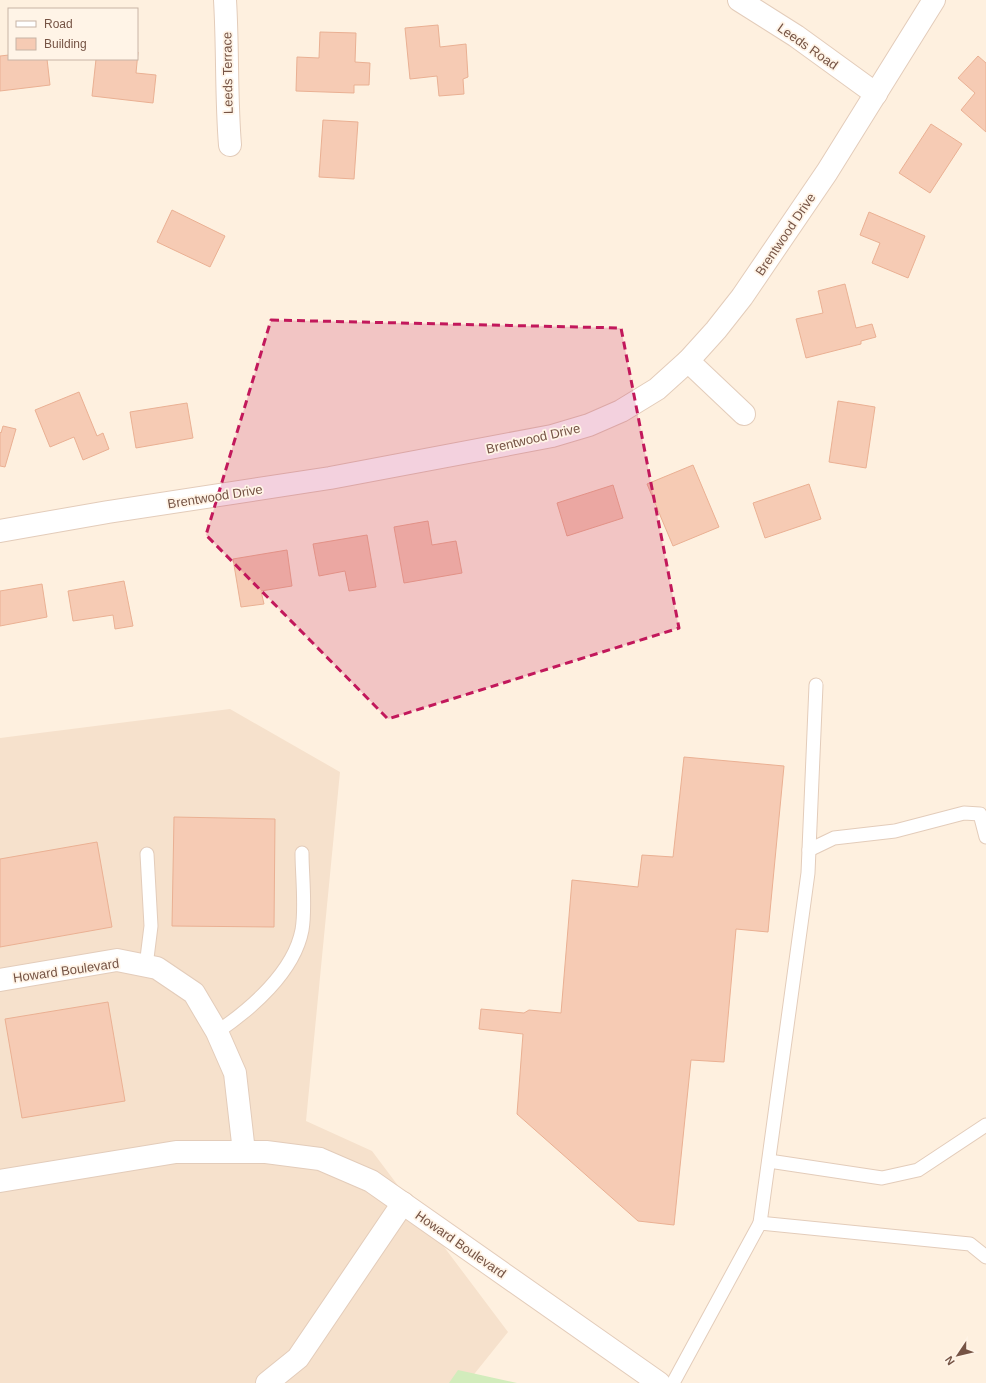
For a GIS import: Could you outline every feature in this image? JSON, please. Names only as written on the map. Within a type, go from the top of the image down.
[{"type":"street","name":"Leeds Terrace","points":[[225,0],[228,43],[227,108],[230,146]]},
{"type":"street","name":"Leeds Road","points":[[739,0],[796,36],[876,94]]},
{"type":"street","name":"Brentwood Drive","points":[[0,531],[108,512],[330,478],[552,436],[589,425],[621,411],[657,388],[688,360],[716,330],[742,297],[805,206],[934,0]]},
{"type":"street","points":[[688,360],[744,414]]},
{"type":"street","name":"Howard Boulevard","points":[[0,980],[117,960],[157,968],[194,993],[217,1032],[235,1073],[244,1152]]},
{"type":"street","name":"Howard Boulevard","points":[[0,1181],[176,1152],[266,1152],[320,1160],[371,1181],[659,1383]]},
{"type":"street","points":[[267,1383],[298,1358],[403,1203]]},
{"type":"lane","points":[[673,1383],[760,1223],[807,881],[816,685]]},
{"type":"lane","points":[[809,850],[834,838],[895,832],[964,813],[983,813],[986,837]]},
{"type":"lane","points":[[217,1032],[236,1019],[261,996],[283,970],[297,946],[302,929],[302,853]]},
{"type":"lane","points":[[146,966],[150,926],[147,854]]},
{"type":"lane","points":[[769,1161],[882,1178],[918,1170],[986,1125]]},
{"type":"lane","points":[[760,1223],[970,1244],[986,1257]]},
{"type":"highlighted area","points":[[271,320],[621,328],[679,628],[388,719],[206,535]]},
{"type":"shaded area","points":[[230,709],[340,772],[306,1121],[372,1151],[508,1332],[467,1383],[0,1383],[0,738]]},
{"type":"green space","points":[[458,1370],[517,1383],[449,1383]]},
{"type":"building","points":[[438,25],[440,47],[466,44],[468,77],[463,79],[464,94],[439,96],[437,76],[410,79],[405,28]]},
{"type":"building","points":[[320,32],[356,33],[355,62],[370,63],[369,85],[354,85],[354,93],[296,91],[297,57],[319,58]]},
{"type":"building","points":[[8,55],[8,60],[47,60],[50,85],[0,91],[0,56]]},
{"type":"building","points":[[978,56],[986,63],[986,132],[961,110],[975,93],[958,78]]},
{"type":"building","points":[[96,60],[137,60],[136,73],[156,75],[153,103],[92,96]]},
{"type":"building","points":[[323,120],[358,122],[354,179],[319,177]]},
{"type":"building","points":[[931,124],[962,144],[930,193],[899,173]]},
{"type":"building","points":[[172,210],[225,236],[210,267],[157,242]]},
{"type":"building","points":[[869,212],[925,236],[908,278],[872,263],[880,243],[860,235]]},
{"type":"building","points":[[845,284],[856,328],[872,324],[876,337],[861,341],[861,344],[806,358],[796,319],[823,313],[818,291]]},
{"type":"building","points":[[79,392],[97,436],[103,433],[109,449],[83,460],[74,437],[50,447],[35,410]]},
{"type":"building","points":[[838,401],[875,407],[866,468],[829,462]]},
{"type":"building","points":[[187,403],[193,438],[136,448],[130,412]]},
{"type":"building","points":[[3,426],[16,429],[5,467],[0,466],[0,432],[1,433]]},
{"type":"building","points":[[693,465],[719,527],[673,546],[647,484]]},
{"type":"building","points":[[809,484],[821,519],[765,538],[753,503]]},
{"type":"building","points":[[613,485],[623,518],[567,536],[557,503]]},
{"type":"building","points":[[428,521],[432,545],[456,541],[462,573],[404,583],[394,527]]},
{"type":"building","points":[[367,535],[376,587],[349,591],[345,571],[319,576],[313,544]]},
{"type":"building","points":[[287,550],[292,586],[261,591],[264,604],[241,607],[233,559]]},
{"type":"building","points":[[124,581],[133,626],[115,629],[113,615],[73,621],[68,591]]},
{"type":"building","points":[[42,584],[47,617],[0,626],[0,591]]},
{"type":"building","points":[[684,757],[784,766],[768,932],[736,929],[724,1062],[691,1060],[674,1225],[638,1221],[517,1114],[523,1034],[479,1029],[481,1009],[524,1013],[529,1010],[561,1013],[572,880],[638,887],[642,855],[673,857]]},
{"type":"building","points":[[174,817],[275,819],[274,927],[172,926]]},
{"type":"building","points":[[97,842],[112,927],[0,947],[0,859]]},
{"type":"building","points":[[108,1002],[125,1101],[22,1118],[5,1019]]}]
